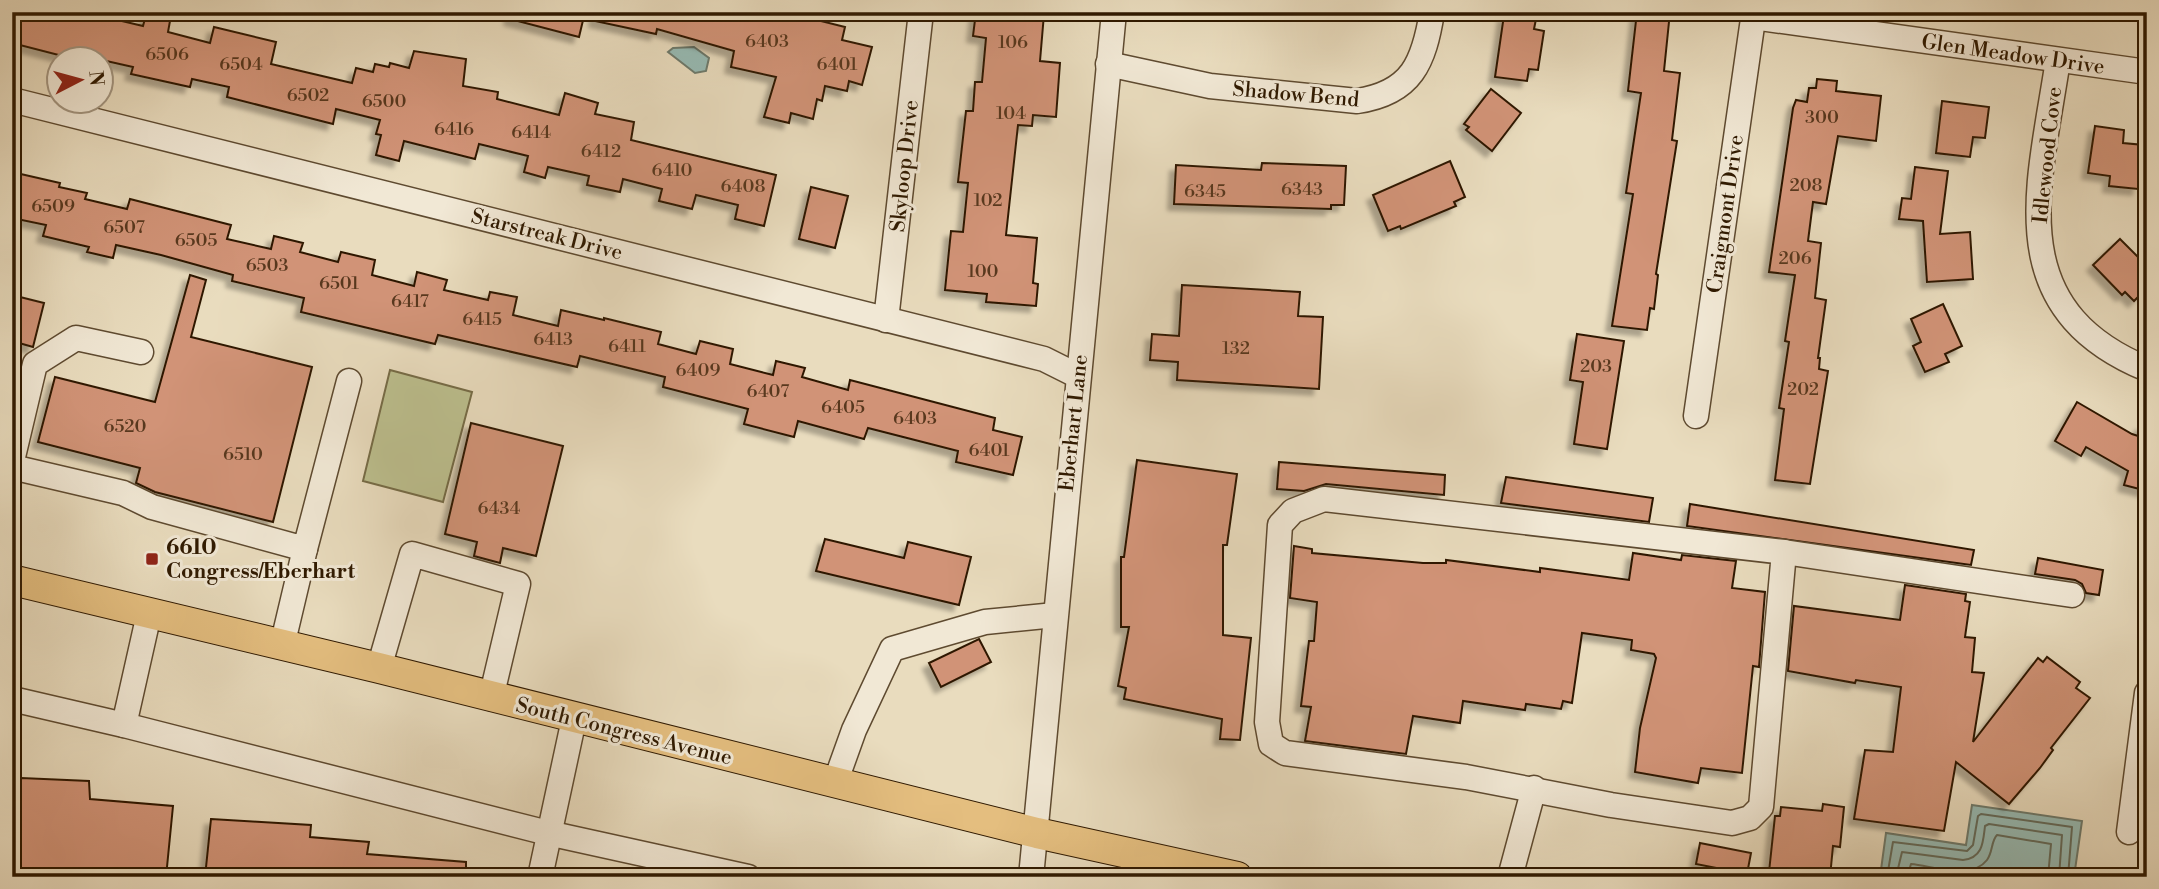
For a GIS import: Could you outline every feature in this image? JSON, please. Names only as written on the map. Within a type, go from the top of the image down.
[{"type":"main road","name":"South Congress Avenue","points":[[12,580],[379,667],[491,698],[1037,833],[1237,877]]},
{"type":"street","name":"Skyloop Drive","points":[[886,320],[921,12]]},
{"type":"street","name":"Eberhart Lane","points":[[1031,877],[1114,12]]},
{"type":"street","name":"Shadow Bend","points":[[1108,64],[1210,86],[1366,100],[1396,90],[1412,75],[1425,47],[1432,12]]},
{"type":"street","name":"Glen Meadow Drive","points":[[1754,15],[2147,72]]},
{"type":"street","name":"Craigmont Drive","points":[[1696,416],[1754,15]]},
{"type":"street","name":"Idlewood Cove","points":[[2058,60],[2037,211],[2040,253],[2054,295],[2078,325],[2114,355],[2147,369]]},
{"type":"street","name":"Starstreak Drive","points":[[12,100],[1044,359],[1078,376]]},
{"type":"street","points":[[12,461],[35,364],[76,338],[141,352]]},
{"type":"street","points":[[282,646],[349,381]]},
{"type":"street","points":[[12,467],[123,493],[152,507],[306,550]]},
{"type":"street","points":[[1784,552],[1761,807],[1750,818],[1732,823],[1611,805],[1466,777],[1285,753],[1271,744],[1266,722],[1280,525],[1293,511],[1324,499],[1784,552],[2072,595]]},
{"type":"street","points":[[379,667],[412,554],[518,584],[491,698]]},
{"type":"street","points":[[124,725],[149,614]]},
{"type":"street","points":[[835,783],[854,730],[892,649],[985,622],[1055,615]]},
{"type":"street","points":[[2129,832],[2147,693]]},
{"type":"street","points":[[12,699],[548,833],[748,877]]},
{"type":"street","points":[[540,877],[575,719]]},
{"type":"street","points":[[1510,877],[1534,788]]},
{"type":"green space","points":[[390,370],[472,392],[443,502],[363,481]]},
{"type":"water","points":[[694,47],[709,58],[706,71],[695,73],[668,52],[673,48]]},
{"type":"water","points":[[1972,805],[2082,821],[2074,877],[1880,877],[1886,833],[1966,845]]},
{"type":"building","points":[[12,12],[84,12],[143,26],[146,15],[170,21],[168,32],[210,43],[214,27],[276,42],[271,64],[352,83],[356,68],[373,72],[375,64],[389,67],[390,63],[409,68],[414,51],[466,59],[463,86],[498,92],[497,99],[559,115],[565,93],[598,103],[595,114],[634,122],[631,140],[776,175],[764,226],[735,219],[738,205],[696,195],[692,209],[659,201],[662,189],[623,179],[620,192],[587,185],[589,176],[548,167],[545,178],[524,172],[528,156],[479,144],[475,159],[404,141],[399,161],[376,155],[381,135],[376,134],[380,120],[336,109],[333,124],[227,97],[229,87],[192,79],[190,87],[131,74],[133,67],[116,63],[116,46],[46,46],[46,52],[12,43]]},
{"type":"building","points":[[511,12],[585,12],[579,37],[510,19]]},
{"type":"building","points":[[596,12],[785,12],[845,27],[842,40],[872,47],[862,85],[849,81],[847,91],[825,86],[822,101],[817,99],[813,119],[791,113],[789,123],[764,117],[776,77],[731,67],[734,51],[657,29],[656,34],[595,21]]},
{"type":"building","points":[[976,12],[1044,14],[1040,61],[1060,63],[1056,117],[1033,115],[1032,126],[1018,125],[1006,235],[1037,238],[1033,283],[1038,284],[1036,306],[986,302],[987,294],[945,290],[951,231],[963,232],[968,183],[958,182],[966,111],[973,111],[975,82],[982,82],[986,38],[973,36]]},
{"type":"building","points":[[1637,12],[1670,12],[1664,71],[1680,73],[1672,140],[1677,141],[1656,274],[1654,309],[1650,308],[1647,330],[1612,326],[1633,194],[1626,193],[1641,93],[1628,91]]},
{"type":"building","points":[[1504,15],[1536,19],[1534,29],[1544,31],[1538,70],[1529,69],[1527,81],[1495,77]]},
{"type":"building","points":[[1817,79],[1837,81],[1836,91],[1881,96],[1876,141],[1838,136],[1826,204],[1813,202],[1808,241],[1821,243],[1815,298],[1826,300],[1818,358],[1819,369],[1828,371],[1810,484],[1775,480],[1784,409],[1779,408],[1789,342],[1785,341],[1795,275],[1769,272],[1793,108],[1796,100],[1807,102],[1809,88],[1816,88]]},
{"type":"building","points":[[1491,89],[1521,113],[1492,151],[1466,130],[1469,127],[1464,124]]},
{"type":"building","points":[[1942,101],[1989,107],[1985,138],[1973,137],[1970,157],[1936,153]]},
{"type":"building","points":[[2095,126],[2124,130],[2123,143],[2144,145],[2138,189],[2109,186],[2110,176],[2088,173]]},
{"type":"building","points":[[1450,161],[1465,197],[1454,202],[1456,206],[1401,229],[1400,226],[1388,231],[1373,195]]},
{"type":"building","points":[[1262,163],[1346,166],[1344,205],[1331,205],[1331,209],[1174,204],[1176,165],[1261,170]]},
{"type":"building","points":[[1915,167],[1948,171],[1940,234],[1970,232],[1973,279],[1927,282],[1923,221],[1899,219],[1902,198],[1911,199]]},
{"type":"building","points":[[12,172],[60,183],[59,187],[87,193],[85,199],[127,209],[130,199],[231,225],[227,239],[271,249],[274,236],[303,243],[300,252],[338,262],[341,252],[375,260],[372,275],[414,286],[417,272],[447,280],[444,290],[488,300],[490,292],[517,297],[513,315],[558,326],[561,310],[604,318],[661,332],[658,344],[696,354],[700,341],[733,349],[730,364],[773,375],[776,361],[805,368],[802,377],[848,390],[850,380],[995,418],[993,430],[1022,437],[1013,475],[956,462],[958,451],[868,428],[864,439],[798,421],[794,437],[744,424],[748,409],[663,387],[665,377],[580,356],[577,367],[438,335],[435,344],[301,312],[304,298],[232,281],[233,275],[161,255],[116,245],[113,258],[87,252],[89,247],[43,236],[46,225],[12,218]]},
{"type":"building","points":[[811,187],[848,196],[835,248],[799,239]]},
{"type":"building","points":[[2120,239],[2147,266],[2147,288],[2134,301],[2125,292],[2122,295],[2093,265]]},
{"type":"building","points":[[190,275],[206,280],[191,337],[312,367],[273,522],[155,492],[136,483],[140,468],[38,442],[55,377],[155,402]]},
{"type":"building","points":[[1182,285],[1300,292],[1298,316],[1323,317],[1319,389],[1177,380],[1178,362],[1150,360],[1152,334],[1179,336]]},
{"type":"building","points":[[12,295],[44,303],[33,347],[12,341]]},
{"type":"building","points":[[1943,304],[1962,346],[1945,354],[1949,362],[1925,372],[1913,346],[1921,342],[1911,319]]},
{"type":"building","points":[[1577,334],[1624,341],[1607,449],[1574,444],[1583,382],[1570,380]]},
{"type":"building","points":[[2077,402],[2132,434],[2138,436],[2141,425],[2147,426],[2147,491],[2124,485],[2128,471],[2086,447],[2081,456],[2055,441]]},
{"type":"building","points":[[471,423],[563,446],[536,556],[503,548],[500,563],[474,556],[477,542],[445,534]]},
{"type":"building","points":[[1137,460],[1237,474],[1227,545],[1223,545],[1223,635],[1251,638],[1240,740],[1220,739],[1222,719],[1124,699],[1126,688],[1118,686],[1129,627],[1121,627],[1121,557],[1124,557]]},
{"type":"building","points":[[1279,462],[1445,475],[1444,495],[1326,484],[1304,491],[1277,489]]},
{"type":"building","points":[[1506,477],[1653,498],[1649,522],[1501,503]]},
{"type":"building","points":[[1690,504],[1974,550],[1971,565],[1687,526]]},
{"type":"building","points":[[825,539],[904,558],[908,542],[971,557],[959,605],[816,571]]},
{"type":"building","points":[[1294,546],[1312,549],[1312,553],[1423,563],[1446,563],[1446,560],[1540,572],[1540,568],[1629,580],[1633,553],[1681,560],[1682,555],[1736,561],[1732,588],[1765,592],[1759,667],[1753,666],[1742,773],[1701,768],[1698,783],[1635,772],[1640,728],[1656,658],[1654,654],[1631,650],[1632,640],[1582,633],[1572,703],[1563,701],[1561,709],[1526,704],[1525,710],[1463,701],[1460,723],[1413,716],[1406,754],[1305,741],[1311,707],[1301,706],[1309,641],[1314,641],[1317,602],[1290,598]]},
{"type":"building","points":[[2038,558],[2103,570],[2099,595],[2086,593],[2082,584],[2075,580],[2035,574]]},
{"type":"building","points":[[1905,585],[1966,594],[1965,601],[1970,602],[1965,637],[1975,638],[1972,672],[1984,673],[1973,742],[2038,658],[2043,662],[2047,657],[2080,682],[2076,688],[2090,698],[2051,748],[2053,750],[2040,768],[2009,804],[1956,762],[1944,831],[1854,819],[1865,750],[1893,752],[1901,687],[1856,680],[1855,683],[1788,671],[1794,606],[1900,620]]},
{"type":"building","points":[[979,639],[991,662],[941,687],[929,663]]},
{"type":"building","points":[[21,778],[89,781],[90,799],[173,806],[166,877],[14,877]]},
{"type":"building","points":[[1823,804],[1844,807],[1840,847],[1833,846],[1830,877],[1769,872],[1775,816],[1780,816],[1781,807],[1822,811]]},
{"type":"building","points":[[211,819],[311,825],[310,837],[369,842],[367,854],[466,862],[466,877],[205,877]]},
{"type":"building","points":[[1700,843],[1751,853],[1747,874],[1696,864]]},
{"type":"place","name":"6610 Congress/Eberhart","points":[[152,559]]}]
